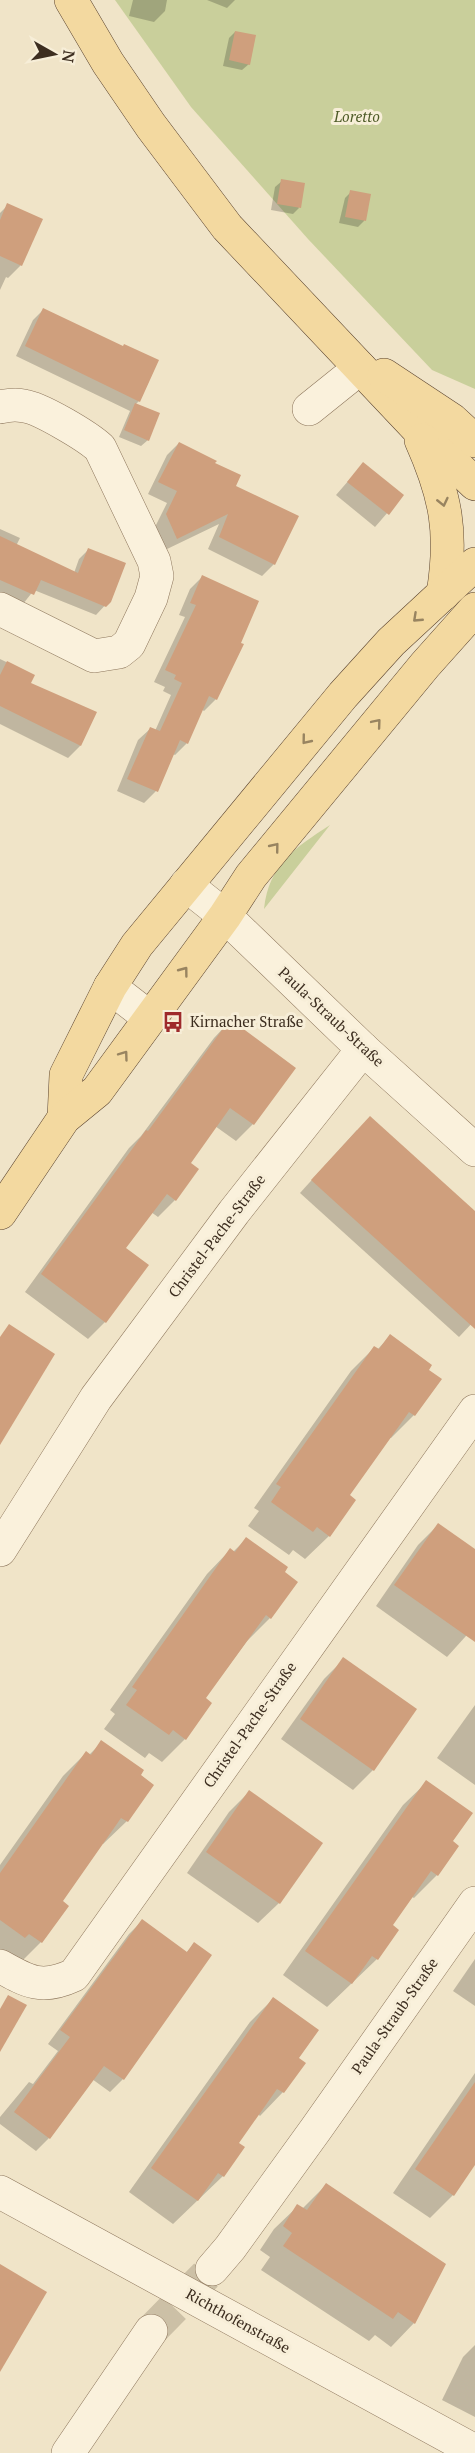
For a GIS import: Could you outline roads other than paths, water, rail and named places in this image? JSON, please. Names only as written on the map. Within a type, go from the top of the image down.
[{"type":"main road","points":[[70,0],[108,63],[151,126],[227,227],[316,324],[475,484]]},
{"type":"main road","points":[[352,359],[467,429]]},
{"type":"main road","points":[[416,427],[435,470],[448,522],[448,550],[443,594]]},
{"type":"main road","points":[[64,1118],[66,1075],[110,987],[137,945],[343,695],[391,642],[475,564]]},
{"type":"main road","points":[[0,1213],[64,1118],[97,1091],[225,916],[250,876],[425,665],[475,609]]},
{"type":"main road","points":[[425,665],[475,640]]},
{"type":"street","points":[[309,409],[352,359]]},
{"type":"street","points":[[0,407],[26,406],[87,436],[100,448],[154,561],[157,576],[151,598],[129,644],[119,652],[94,656],[0,609]]},
{"type":"street","name":"Paula-Straub-Straße","points":[[186,885],[225,916],[363,1049],[475,1150]]},
{"type":"street","points":[[110,987],[150,1018]]},
{"type":"street","name":"Christel-Pache-Straße","points":[[0,1550],[96,1398],[234,1212],[363,1049]]},
{"type":"street","name":"Christel-Pache-Straße","points":[[0,1966],[25,1980],[44,1984],[58,1983],[74,1975],[475,1411]]},
{"type":"street","name":"Paula-Straub-Straße","points":[[212,2269],[230,2248],[316,2130],[475,1903]]},
{"type":"street","name":"Richthofenstraße","points":[[0,2192],[475,2451]]},
{"type":"street","points":[[68,2453],[151,2331]]},
{"type":"tunnel","points":[[151,2331],[206,2275]]},
{"type":"place","name":"Kirnacher Straße","points":[[173,1022]]},
{"type":"park label","name":"Loretto","points":[[357,117]]}]
